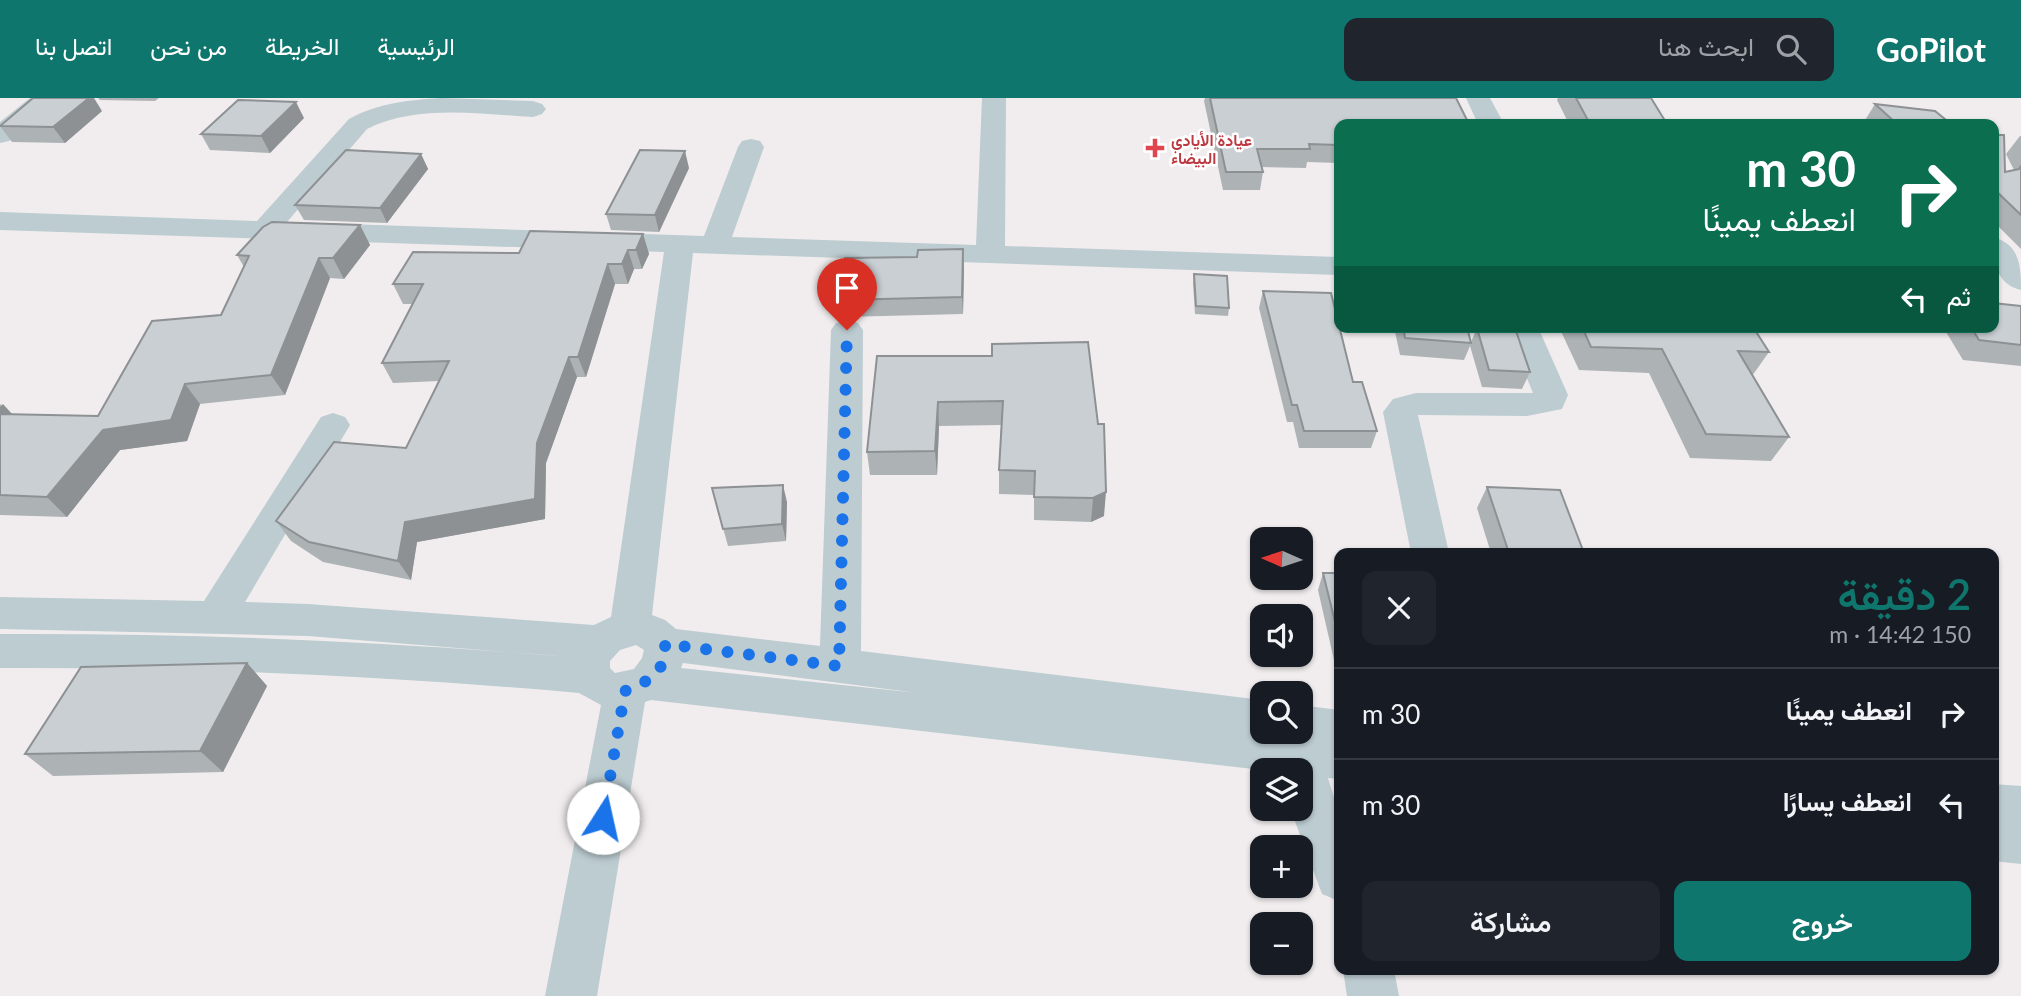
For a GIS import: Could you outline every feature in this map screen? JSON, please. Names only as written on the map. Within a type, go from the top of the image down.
[{"type":"street","points":[[0,135],[45,98]]},
{"type":"street","points":[[990,255],[994,98]]},
{"type":"street","points":[[1478,98],[1488,119]]},
{"type":"street","points":[[265,229],[358,124],[374,112],[408,105],[533,109]]},
{"type":"street","points":[[715,244],[751,147]]},
{"type":"street","points":[[0,220],[1334,267]]},
{"type":"street","points":[[571,996],[626,660],[680,243]]},
{"type":"street","points":[[1999,254],[2021,281]]},
{"type":"street","points":[[1999,293],[2021,294]]},
{"type":"street","points":[[839,666],[847,330]]},
{"type":"street","points":[[1429,548],[1400,412],[1405,407],[1416,404],[1527,405],[1550,401],[1551,395],[1525,333]]},
{"type":"street","points":[[216,616],[333,425]]},
{"type":"street","points":[[0,614],[216,616],[400,625],[626,660],[1250,736]]},
{"type":"street","points":[[94,650],[116,614]]},
{"type":"street","points":[[0,651],[94,650],[839,666],[1250,717]]},
{"type":"street","points":[[1313,742],[1334,731]]},
{"type":"street","points":[[1310,744],[1325,844],[1334,865]]},
{"type":"street","points":[[1999,805],[2021,807]]},
{"type":"street","points":[[1999,840],[2021,842]]},
{"type":"street","points":[[1370,975],[1373,996]]},
{"type":"building","points":[[33,98],[89,98],[53,127],[0,126]]},
{"type":"building","points":[[1210,98],[1456,98],[1466,119],[1334,119],[1334,145],[1309,144],[1310,149],[1257,149],[1263,172],[1226,172]]},
{"type":"building","points":[[1576,98],[1651,98],[1664,119],[1587,119]]},
{"type":"building","points":[[238,100],[296,102],[261,136],[201,134]]},
{"type":"building","points":[[1875,104],[1935,111],[1945,119],[1892,119]]},
{"type":"building","points":[[1999,135],[2004,135],[2005,172],[2019,169],[2021,166],[2021,215],[1999,194]]},
{"type":"building","points":[[346,150],[421,154],[380,208],[295,205]]},
{"type":"building","points":[[640,150],[685,151],[655,215],[606,214]]},
{"type":"building","points":[[272,222],[360,225],[333,258],[319,258],[271,375],[185,384],[171,420],[103,430],[47,497],[0,495],[0,414],[98,416],[152,321],[221,315],[249,256],[237,255],[263,227]]},
{"type":"building","points":[[530,231],[643,234],[636,250],[628,250],[622,264],[608,264],[578,357],[569,357],[537,443],[535,499],[405,522],[398,561],[309,542],[276,521],[334,442],[406,448],[449,361],[382,363],[423,284],[393,284],[413,252],[519,253]]},
{"type":"building","points":[[963,249],[962,297],[841,300],[845,258],[917,257],[918,250]]},
{"type":"building","points":[[1194,274],[1227,276],[1229,308],[1196,306]]},
{"type":"building","points":[[1263,291],[1331,293],[1334,333],[1341,333],[1353,382],[1362,382],[1377,431],[1304,431],[1297,405],[1292,405]]},
{"type":"building","points":[[1999,304],[2021,306],[2021,345],[1979,340],[1975,333],[1999,333]]},
{"type":"building","points":[[1404,333],[1468,333],[1471,343],[1405,338]]},
{"type":"building","points":[[1478,333],[1517,333],[1530,372],[1489,370]]},
{"type":"building","points":[[1585,333],[1757,333],[1769,352],[1738,351],[1789,437],[1706,434],[1662,349],[1591,347]]},
{"type":"building","points":[[1088,342],[1098,424],[1104,424],[1106,492],[1093,498],[1034,497],[1035,471],[999,470],[1003,401],[938,402],[935,451],[867,452],[877,356],[992,356],[992,344]]},
{"type":"building","points":[[783,485],[782,524],[723,529],[712,488]]},
{"type":"building","points":[[1487,487],[1560,490],[1582,548],[1507,548]]},
{"type":"building","points":[[1323,573],[1334,573],[1334,618]]},
{"type":"building","points":[[247,663],[200,751],[25,754],[81,667]]},
{"type":"place","name":"عيادة الأيادي البيضاء","points":[[1155,148]]},
{"type":"route","points":[[603,818],[625,691],[649,681],[660,670],[666,657],[665,644],[839,666],[847,330]]}]
